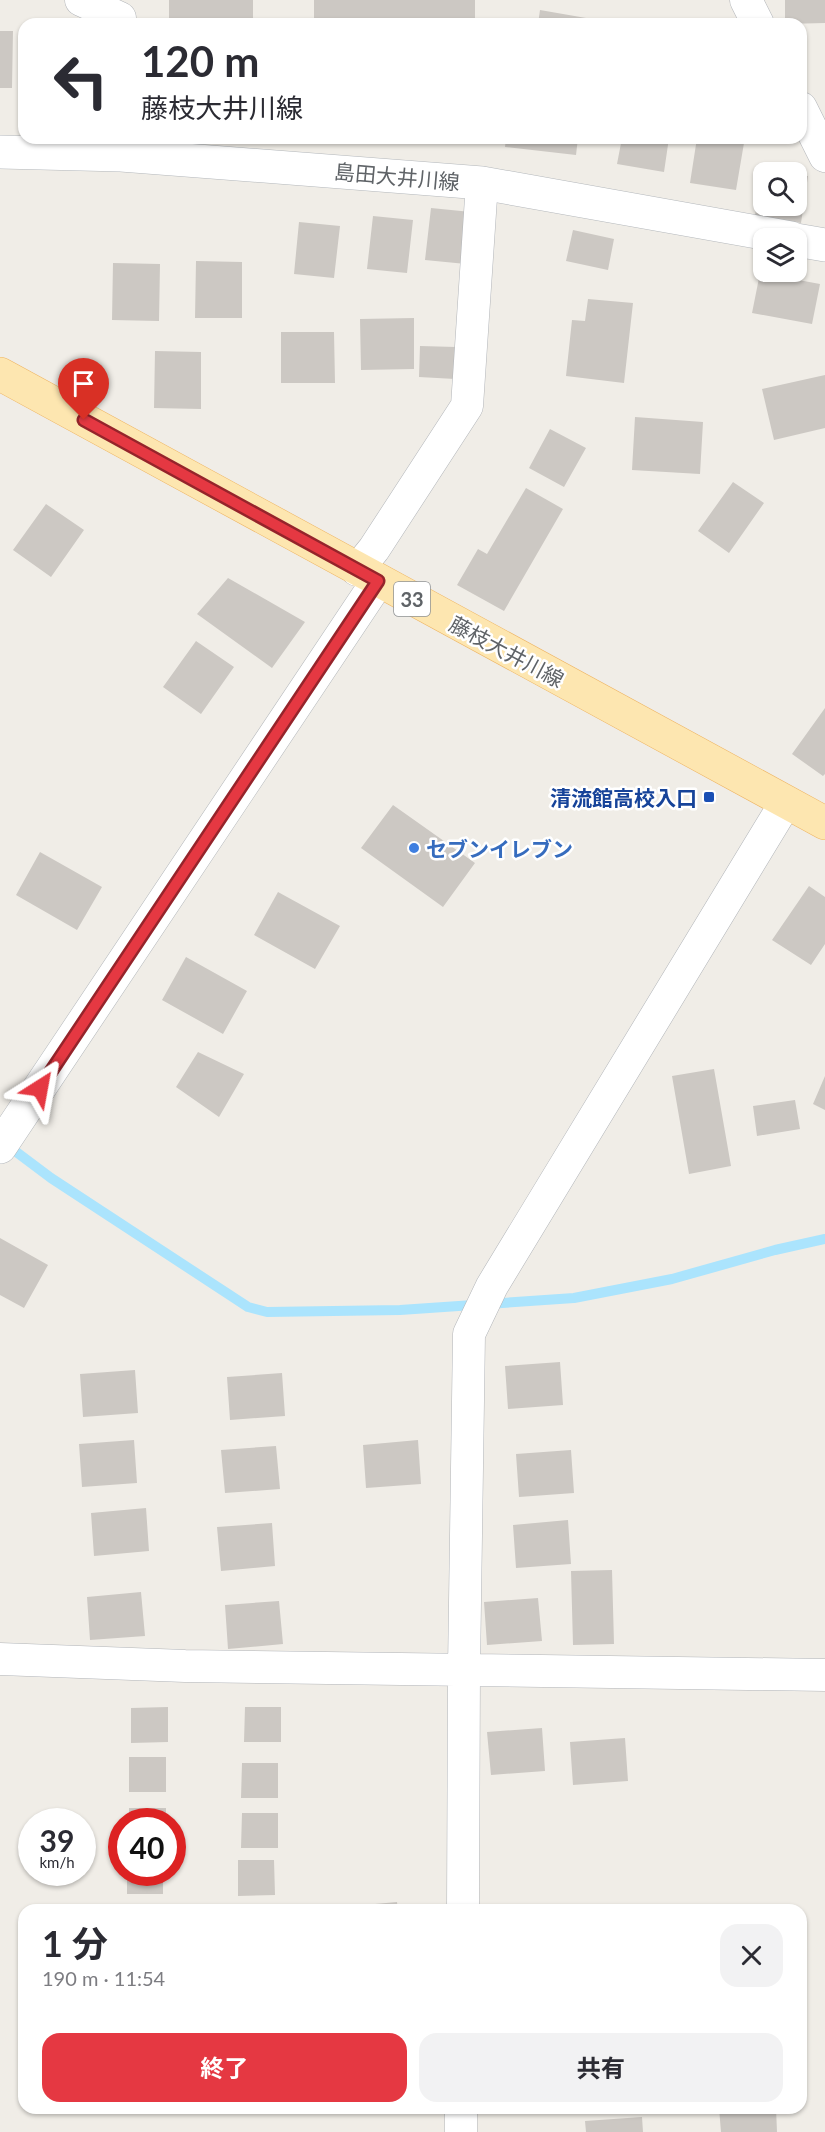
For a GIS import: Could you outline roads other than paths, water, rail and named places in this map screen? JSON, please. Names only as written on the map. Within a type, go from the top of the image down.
[{"type":"main road","name":"島田大井川線","points":[[0,152],[121,146],[482,183],[753,231]]},
{"type":"main road","points":[[807,242],[825,245]]},
{"type":"main road","name":"藤枝大井川線","points":[[0,374],[825,823]]},
{"type":"main road","points":[[8,1136],[368,575]]},
{"type":"street","points":[[81,0],[122,14]]},
{"type":"street","points":[[746,0],[755,18]]},
{"type":"street","points":[[807,118],[823,143]]},
{"type":"street","points":[[368,575],[374,549],[466,406],[482,183]]},
{"type":"street","points":[[463,1904],[469,1334],[492,1286],[786,802]]},
{"type":"street","points":[[0,1659],[185,1666],[825,1676]]},
{"type":"street","points":[[461,2114],[461,2132]]},
{"type":"waterway","points":[[7,1145],[51,1178],[248,1307],[267,1312],[400,1310],[574,1298],[672,1279],[775,1250],[825,1239]]},
{"type":"place","name":"清流館高校入口","points":[[709,797]]},
{"type":"place","name":"セブンイレブン","points":[[414,848]]}]
